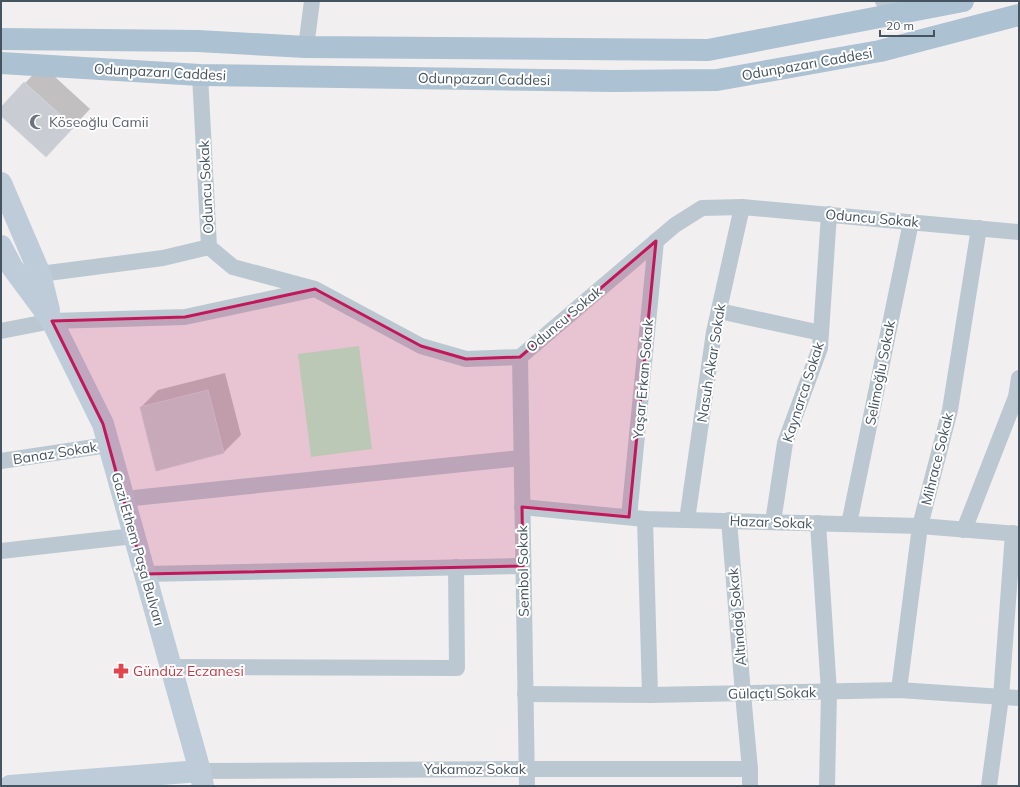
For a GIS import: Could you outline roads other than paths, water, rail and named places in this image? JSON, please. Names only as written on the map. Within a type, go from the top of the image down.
[{"type":"main road","name":"Odunpazarı Caddesi","points":[[1,39],[198,41],[306,47],[708,50],[962,1],[963,30]]},
{"type":"main road","name":"Odunpazarı Caddesi","points":[[1,63],[200,75],[614,81],[717,80],[880,51],[1019,15]]},
{"type":"main road","name":"Gazi Ethem Paşa Bulvarı","points":[[1,183],[40,274],[52,321]]},
{"type":"main road","name":"Gazi Ethem Paşa Bulvarı","points":[[1,246],[12,266],[52,321],[103,424],[201,779]]},
{"type":"main road","points":[[10,786],[201,779]]},
{"type":"street","points":[[306,47],[312,1]]},
{"type":"street","points":[[883,1],[891,1]]},
{"type":"street","name":"Oduncu Sokak","points":[[200,75],[209,247],[233,267],[315,289],[421,346],[466,359],[520,357],[675,225],[702,208],[742,206],[1019,232]]},
{"type":"street","name":"Nasuh Akar Sokak","points":[[687,520],[714,332],[742,206]]},
{"type":"street","name":"Kaynarca Sokak","points":[[773,522],[785,443],[820,348],[829,214]]},
{"type":"street","name":"Selimoğlu Sokak","points":[[849,524],[910,222]]},
{"type":"street","name":"Mihrace Sokak","points":[[899,690],[920,526],[950,410],[979,228]]},
{"type":"street","name":"Yaşar Erkan Sokak","points":[[630,517],[656,241]]},
{"type":"street","points":[[40,274],[162,258],[209,247]]},
{"type":"street","points":[[1,331],[52,321],[185,317],[315,289]]},
{"type":"street","points":[[719,311],[822,333]]},
{"type":"street","name":"Sembol Sokak","points":[[520,357],[527,786]]},
{"type":"street","points":[[964,530],[1016,397],[1019,378]]},
{"type":"street","name":"Banaz Sokak","points":[[1,461],[108,445]]},
{"type":"street","points":[[124,499],[521,458]]},
{"type":"street","name":"Hazar Sokak","points":[[522,507],[645,519],[920,526],[1016,534]]},
{"type":"street","points":[[645,519],[650,696]]},
{"type":"street","name":"Altındağ Sokak","points":[[729,520],[750,769],[750,786]]},
{"type":"street","points":[[818,523],[828,692],[827,786]]},
{"type":"street","points":[[989,786],[1001,697],[1016,534]]},
{"type":"street","points":[[1,551],[134,536]]},
{"type":"street","points":[[144,574],[523,566]]},
{"type":"street","points":[[170,667],[457,668],[456,567]]},
{"type":"street","name":"Gülaçtı Sokak","points":[[525,694],[650,696],[899,690],[1019,698]]},
{"type":"street","name":"Yakamoz Sokak","points":[[201,779],[526,769],[750,769]]},
{"type":"place","name":"Köseoğlu Camii","points":[[37,122]]},
{"type":"place","name":"Gündüz Eczanesi","points":[[121,671]]}]
